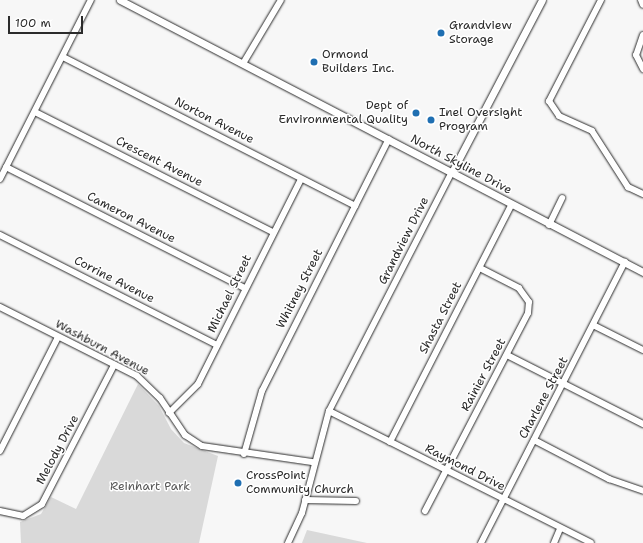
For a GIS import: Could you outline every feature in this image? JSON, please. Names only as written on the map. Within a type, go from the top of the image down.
[{"type":"main road","name":"North Skyline Drive","points":[[120,0],[244,62],[549,225],[643,272]]},
{"type":"main road","name":"Grandview Drive","points":[[452,172],[542,0]]},
{"type":"street","points":[[0,179],[91,0]]},
{"type":"street","points":[[244,62],[281,0]]},
{"type":"street","points":[[601,0],[549,101],[559,116],[592,131],[628,187],[643,194]]},
{"type":"street","points":[[641,0],[643,4]]},
{"type":"street","points":[[643,35],[636,55],[643,69]]},
{"type":"street","name":"Norton Avenue","points":[[63,57],[355,206]]},
{"type":"street","name":"Crescent Avenue","points":[[35,112],[273,232]]},
{"type":"street","name":"Whitney Street","points":[[244,454],[262,391],[389,139]]},
{"type":"street","name":"Cameron Avenue","points":[[6,167],[245,288]]},
{"type":"street","name":"Grandview Drive","points":[[288,543],[305,500],[312,462],[329,411],[452,172]]},
{"type":"street","name":"Michael Street","points":[[169,412],[194,391],[301,178]]},
{"type":"street","points":[[549,225],[562,198]]},
{"type":"street","name":"Shasta Street","points":[[390,442],[512,204]]},
{"type":"street","name":"Corrine Avenue","points":[[0,235],[217,345]]},
{"type":"street","name":"Charlene Street","points":[[481,543],[564,384],[624,262]]},
{"type":"street","name":"Rainier Street","points":[[425,511],[528,313],[529,302],[519,288],[480,268]]},
{"type":"street","points":[[0,316],[2,308]]},
{"type":"street","name":"Washburn Avenue","points":[[2,308],[146,384],[169,412],[178,428],[194,442],[210,449],[312,462]]},
{"type":"street","points":[[593,325],[643,350]]},
{"type":"street","points":[[0,451],[58,337]]},
{"type":"street","points":[[507,354],[643,424]]},
{"type":"street","name":"Melody Drive","points":[[0,511],[23,516],[42,504],[114,366]]},
{"type":"street","name":"Raymond Drive","points":[[329,411],[560,529],[591,543]]},
{"type":"street","points":[[534,440],[609,479],[643,491]]},
{"type":"street","points":[[305,500],[356,501]]},
{"type":"street","points":[[554,543],[560,529]]},
{"type":"green space","name":"Reinhart Park","points":[[138,384],[159,406],[171,429],[184,443],[218,456],[199,543],[21,543],[20,522],[41,514],[51,497],[76,509]]},
{"type":"green space","points":[[307,530],[367,543],[302,543]]},
{"type":"place","name":"Grandview Storage","points":[[441,33]]},
{"type":"place","name":"Ormond Builders Inc.","points":[[314,62]]},
{"type":"place","name":"Dept of Environmental Quality","points":[[416,113]]},
{"type":"place","name":"Inel Oversight Program","points":[[431,120]]},
{"type":"place","name":"CrossPoint Community Church","points":[[238,483]]}]
